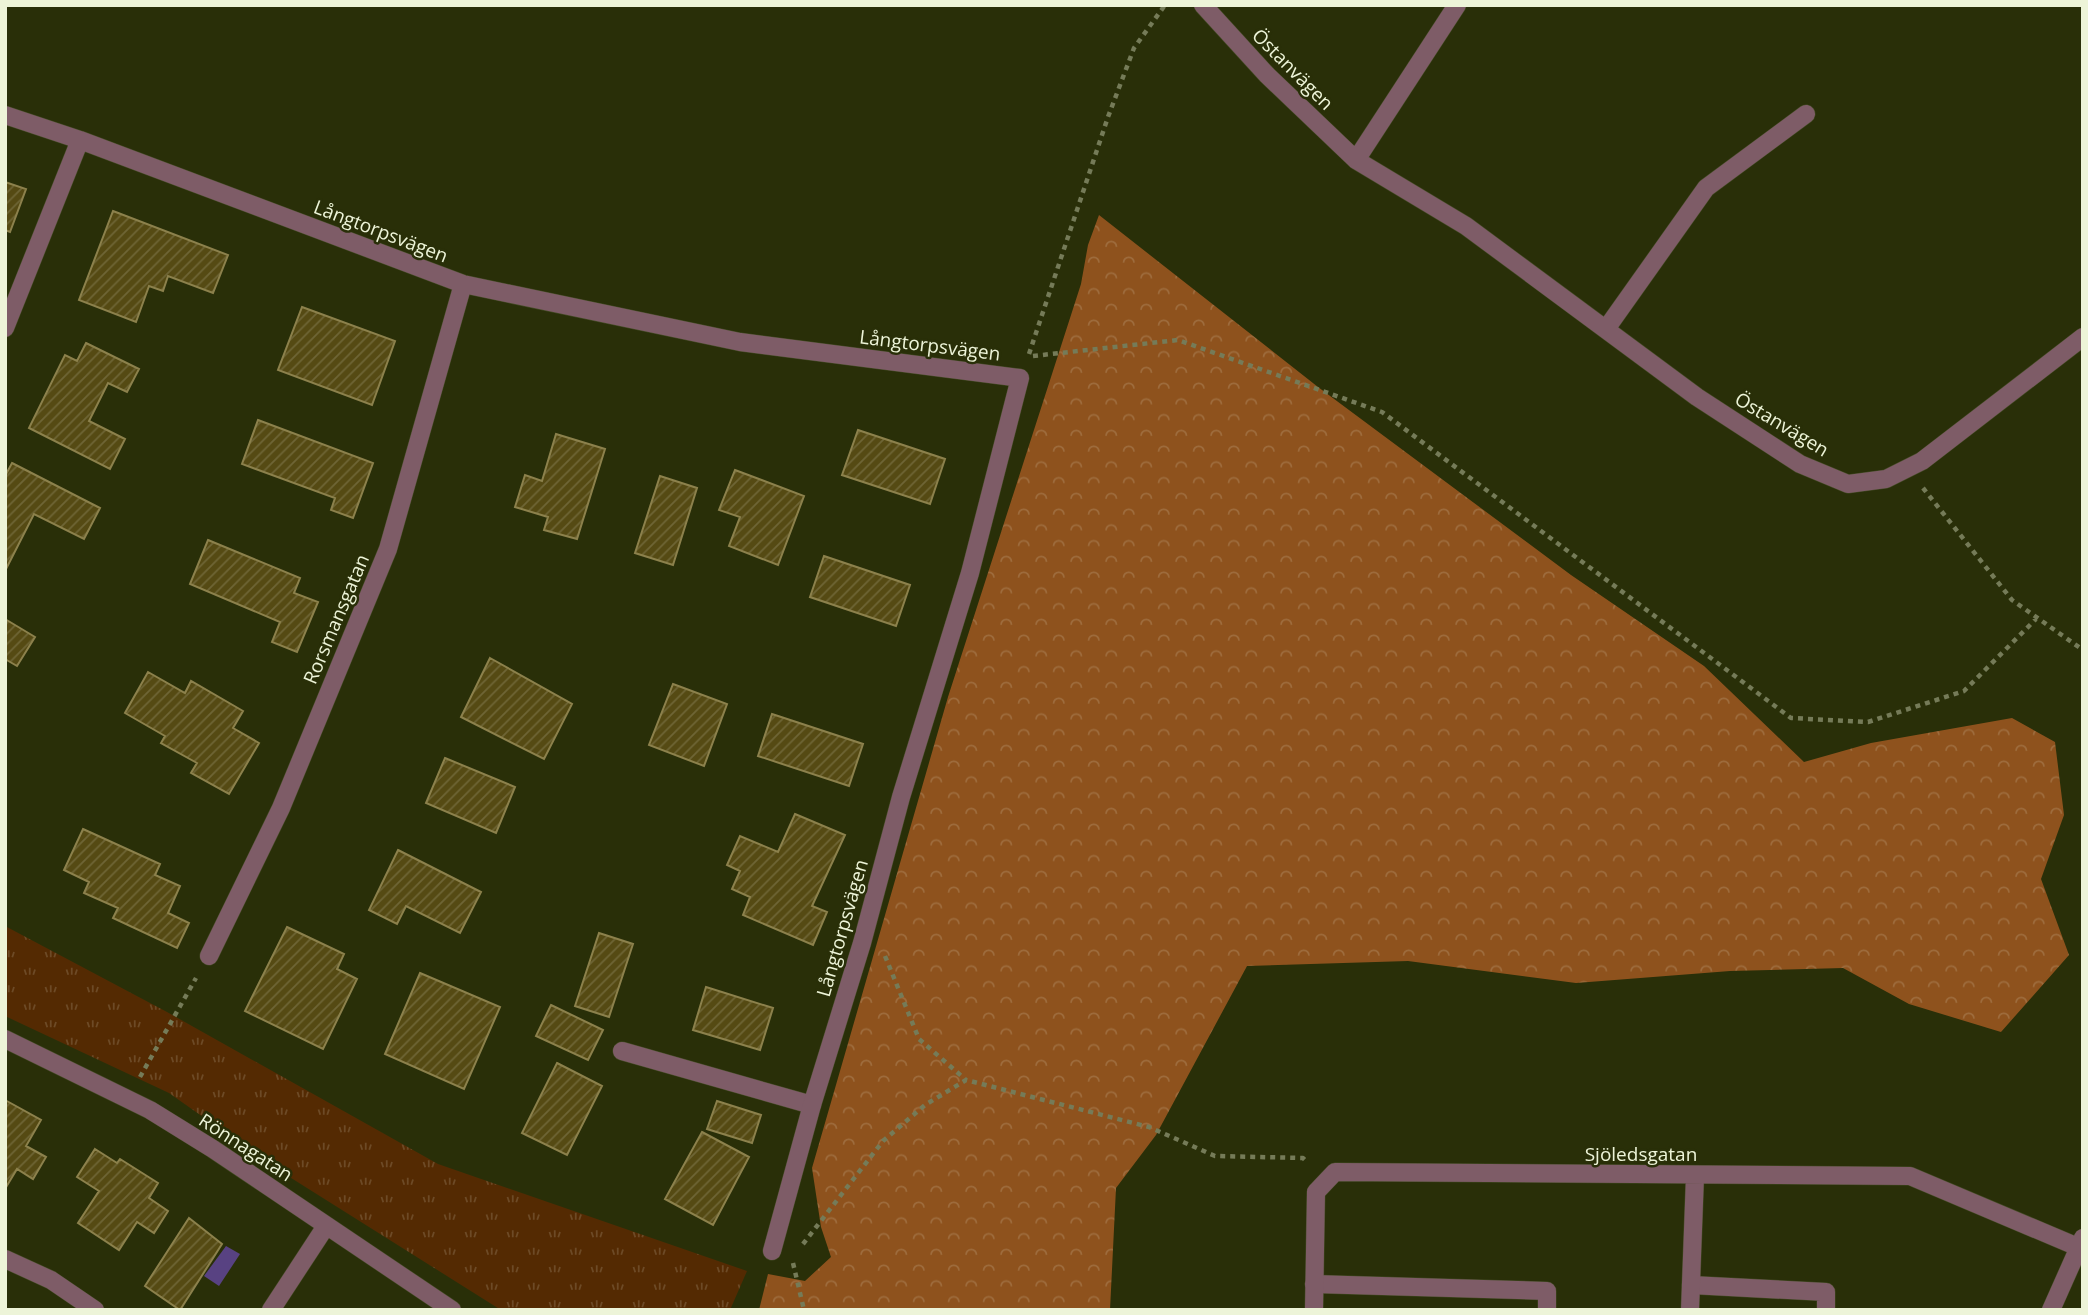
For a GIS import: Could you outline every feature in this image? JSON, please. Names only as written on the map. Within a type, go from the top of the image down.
[{"type":"street","name":"Östanvägen","points":[[1203,5],[1267,75],[1356,160],[1466,226],[1697,397],[1800,464],[1848,484],[1886,480],[1933,454],[2083,337]]},
{"type":"street","points":[[1356,160],[1457,5]]},
{"type":"street","points":[[1606,329],[1706,188],[1806,114]]},
{"type":"street","name":"Långtorpsvägen","points":[[5,116],[80,140],[463,284],[740,342],[1020,378],[970,573],[901,797],[862,943],[811,1105],[772,1251]]},
{"type":"street","points":[[5,328],[80,140]]},
{"type":"street","name":"Rorsmansgatan","points":[[209,956],[281,808],[388,549],[463,284]]},
{"type":"street","name":"Rönnagatan","points":[[5,1039],[128,1099],[213,1149],[452,1310]]},
{"type":"street","points":[[622,1051],[811,1105]]},
{"type":"street","name":"Sjöledsgatan","points":[[1325,1182],[1335,1172],[1910,1176],[2080,1242]]},
{"type":"street","points":[[1690,1310],[1695,1175]]},
{"type":"street","points":[[1314,1310],[1316,1192],[1325,1182]]},
{"type":"street","points":[[271,1310],[326,1226]]},
{"type":"street","points":[[2051,1310],[2080,1242]]},
{"type":"street","points":[[5,1259],[51,1280],[95,1310]]},
{"type":"street","points":[[1314,1284],[1547,1291],[1547,1310]]},
{"type":"street","points":[[1691,1285],[1826,1292],[1826,1310]]},
{"type":"path","points":[[1165,5],[1134,48],[1108,117],[1028,356],[1178,340],[1382,412],[1791,718],[1868,722],[1964,691],[2036,619]]},
{"type":"path","points":[[1908,469],[2012,600],[2083,650]]},
{"type":"path","points":[[862,943],[881,949],[919,1039],[966,1080],[1149,1126],[1215,1156],[1303,1158],[1325,1182]]},
{"type":"path","points":[[128,1099],[209,956]]},
{"type":"path","points":[[800,1247],[883,1140],[925,1105],[966,1080]]},
{"type":"path","points":[[792,1257],[804,1310]]},
{"type":"green space","points":[[1099,215],[1318,387],[1571,575],[1704,666],[1804,762],[1871,743],[2012,718],[2055,742],[2064,815],[2041,879],[2069,955],[2001,1032],[1909,1004],[1843,968],[1730,971],[1576,983],[1408,961],[1247,966],[1156,1135],[1116,1188],[1110,1310],[759,1310],[768,1274],[805,1281],[831,1257],[821,1227],[812,1168],[948,697],[1081,284],[1088,245]]},
{"type":"green space","points":[[5,926],[167,1012],[438,1164],[747,1271],[730,1310],[501,1310],[280,1171],[169,1093],[5,1016]]},
{"type":"shaded area","points":[[226,1246],[240,1254],[219,1286],[204,1276]]},
{"type":"building","points":[[5,182],[26,189],[10,232],[5,230]]},
{"type":"building","points":[[113,211],[228,255],[213,293],[168,276],[163,291],[149,286],[136,322],[79,300]]},
{"type":"building","points":[[302,307],[395,341],[372,405],[278,370]]},
{"type":"building","points":[[86,343],[139,369],[127,392],[108,383],[89,421],[125,439],[110,469],[29,428],[65,355],[77,361]]},
{"type":"building","points":[[258,420],[373,463],[353,518],[331,510],[335,498],[242,464]]},
{"type":"building","points":[[858,430],[945,459],[930,504],[842,475]]},
{"type":"building","points":[[556,434],[605,449],[577,539],[544,530],[548,517],[515,507],[525,475],[542,481]]},
{"type":"building","points":[[12,463],[100,508],[84,539],[34,514],[5,571],[5,476]]},
{"type":"building","points":[[735,470],[804,496],[778,565],[729,546],[740,517],[719,510]]},
{"type":"building","points":[[660,476],[697,488],[673,565],[635,553]]},
{"type":"building","points":[[208,540],[300,578],[294,593],[318,602],[297,652],[272,642],[280,622],[190,584]]},
{"type":"building","points":[[824,556],[910,585],[896,626],[810,597]]},
{"type":"building","points":[[5,619],[35,637],[17,666],[5,659]]},
{"type":"building","points":[[490,658],[572,704],[544,759],[461,717]]},
{"type":"building","points":[[148,672],[185,693],[191,681],[243,711],[233,728],[259,743],[229,794],[191,773],[197,763],[161,743],[165,736],[125,713]]},
{"type":"building","points":[[673,684],[727,704],[704,766],[649,745]]},
{"type":"building","points":[[772,714],[863,744],[849,786],[758,756]]},
{"type":"building","points":[[445,758],[515,787],[496,833],[426,803]]},
{"type":"building","points":[[795,814],[845,835],[812,906],[827,912],[813,945],[743,915],[750,897],[732,889],[740,871],[727,865],[740,836],[778,852]]},
{"type":"building","points":[[83,829],[160,864],[155,875],[180,886],[168,913],[189,923],[177,948],[113,918],[118,908],[84,893],[89,882],[64,870]]},
{"type":"building","points":[[398,850],[481,892],[460,933],[406,906],[397,924],[369,910]]},
{"type":"building","points":[[287,927],[344,954],[337,969],[357,979],[323,1049],[245,1011]]},
{"type":"building","points":[[599,933],[633,944],[609,1017],[575,1006]]},
{"type":"building","points":[[420,973],[500,1007],[464,1089],[385,1054]]},
{"type":"building","points":[[706,987],[773,1008],[760,1050],[693,1030]]},
{"type":"building","points":[[551,1005],[603,1030],[588,1060],[536,1036]]},
{"type":"building","points":[[557,1063],[602,1086],[567,1155],[522,1133]]},
{"type":"building","points":[[5,1100],[41,1120],[26,1146],[46,1157],[33,1179],[17,1169],[5,1189]]},
{"type":"building","points":[[717,1101],[761,1115],[752,1143],[707,1129]]},
{"type":"building","points":[[702,1132],[749,1157],[713,1225],[665,1199]]},
{"type":"building","points":[[95,1149],[117,1163],[120,1159],[158,1183],[149,1198],[168,1211],[154,1233],[137,1222],[119,1250],[78,1223],[99,1191],[77,1177]]},
{"type":"building","points":[[189,1218],[222,1244],[180,1310],[145,1286]]}]
